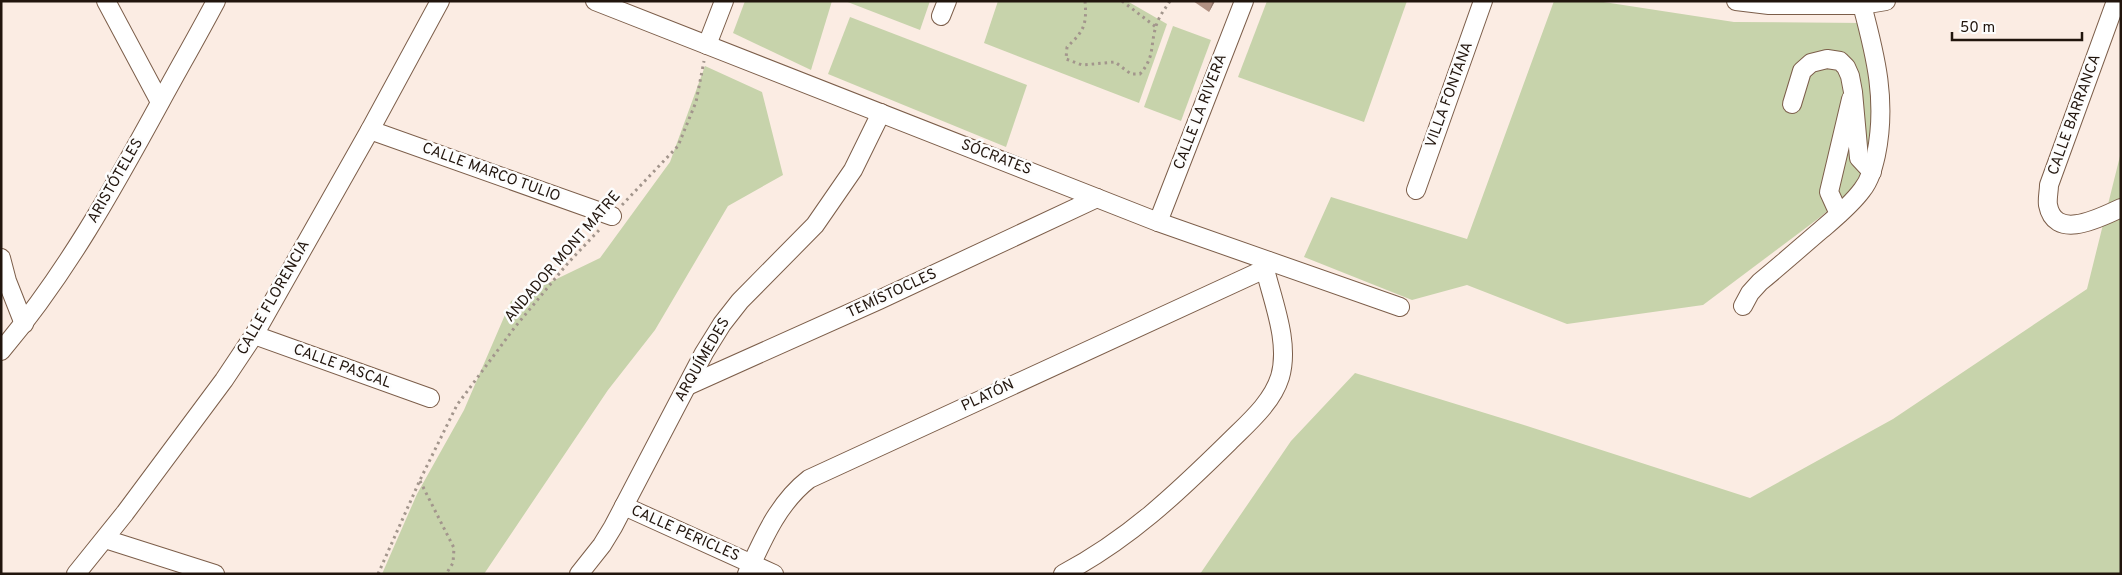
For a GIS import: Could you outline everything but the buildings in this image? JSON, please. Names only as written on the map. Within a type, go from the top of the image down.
[{"type":"street","points":[[106,1],[160,102]]},
{"type":"street","name":"ARISTÓTELES","points":[[1,351],[24,324],[66,266],[102,209],[216,1]]},
{"type":"street","name":"CALLE FLORENCIA","points":[[76,574],[105,539],[224,380],[254,335],[370,130],[440,1]]},
{"type":"street","name":"SÓCRATES","points":[[595,1],[1267,265],[1400,307]]},
{"type":"street","points":[[707,45],[724,1]]},
{"type":"street","name":"CALLE LA RIVERA","points":[[1158,222],[1244,1]]},
{"type":"street","name":"VILLA FONTANA","points":[[1416,190],[1483,1]]},
{"type":"street","points":[[1741,2],[1769,5],[1862,6],[1886,1]]},
{"type":"street","name":"CALLE BARRANCA","points":[[2116,1],[2049,185],[2048,204],[2052,216],[2064,224],[2081,225],[2121,208]]},
{"type":"street","points":[[1743,306],[1750,293],[1760,282],[1840,214],[1863,190],[1872,172],[1878,144],[1881,112],[1880,82],[1862,6]]},
{"type":"street","points":[[2104,35],[2121,30]]},
{"type":"street","points":[[1792,104],[1802,70],[1811,63],[1827,59],[1840,61],[1846,67],[1853,92],[1859,158],[1872,172]]},
{"type":"street","points":[[1840,214],[1829,192],[1853,92]]},
{"type":"street","name":"ARQUÍMEDES","points":[[579,574],[602,544],[624,506],[713,339],[740,301],[815,225],[837,196],[864,150],[881,113]]},
{"type":"street","name":"CALLE MARCO TULIO","points":[[370,130],[612,216]]},
{"type":"street","points":[[1829,192],[1859,158]]},
{"type":"street","name":"TEMÍSTOCLES","points":[[687,386],[879,300],[1097,198]]},
{"type":"street","points":[[1,258],[7,281],[24,324]]},
{"type":"street","points":[[1063,574],[1095,556],[1131,531],[1174,496],[1249,421],[1274,392],[1280,376],[1283,350],[1267,265]]},
{"type":"street","name":"PLATÓN","points":[[749,569],[783,503],[809,479],[1267,265]]},
{"type":"street","name":"CALLE PASCAL","points":[[254,335],[430,398]]},
{"type":"street","name":"CALLE PERICLES","points":[[624,506],[749,569],[774,574]]},
{"type":"street","points":[[105,539],[215,574]]},
{"type":"path","points":[[1085,1],[1085,26],[1067,47],[1066,59],[1082,65],[1115,62],[1131,74],[1140,74],[1149,64],[1156,28],[1160,17],[1170,1]]},
{"type":"path","points":[[1122,1],[1156,28]]},
{"type":"path","name":"ANDADOR MONT MATRE","points":[[378,574],[420,480],[458,405],[515,328],[568,263],[678,146],[696,102],[707,45]]},
{"type":"path","points":[[420,480],[454,548],[453,562],[446,574]]},
{"type":"green space","points":[[745,1],[832,1],[811,70],[733,33]]},
{"type":"green space","points":[[845,1],[930,1],[920,30]]},
{"type":"green space","points":[[998,1],[1127,1],[1167,24],[1139,103],[984,43]]},
{"type":"green space","points":[[1267,1],[1407,1],[1364,122],[1238,77]]},
{"type":"green space","points":[[1554,1],[1597,1],[1734,22],[1863,23],[1883,96],[1868,177],[1819,218],[1703,305],[1567,324],[1467,285],[1412,300],[1304,257],[1331,197],[1467,239]]},
{"type":"green space","points":[[850,17],[1027,85],[1006,147],[828,74]]},
{"type":"green space","points":[[1173,26],[1211,40],[1181,121],[1144,107]]},
{"type":"green space","points":[[705,66],[762,92],[783,175],[728,206],[655,330],[608,390],[484,574],[382,574],[417,494],[464,410],[511,301],[600,258],[670,162]]},
{"type":"green space","points":[[2121,152],[2121,574],[1200,574],[1291,441],[1355,373],[1750,498],[1893,419],[2087,289]]}]
